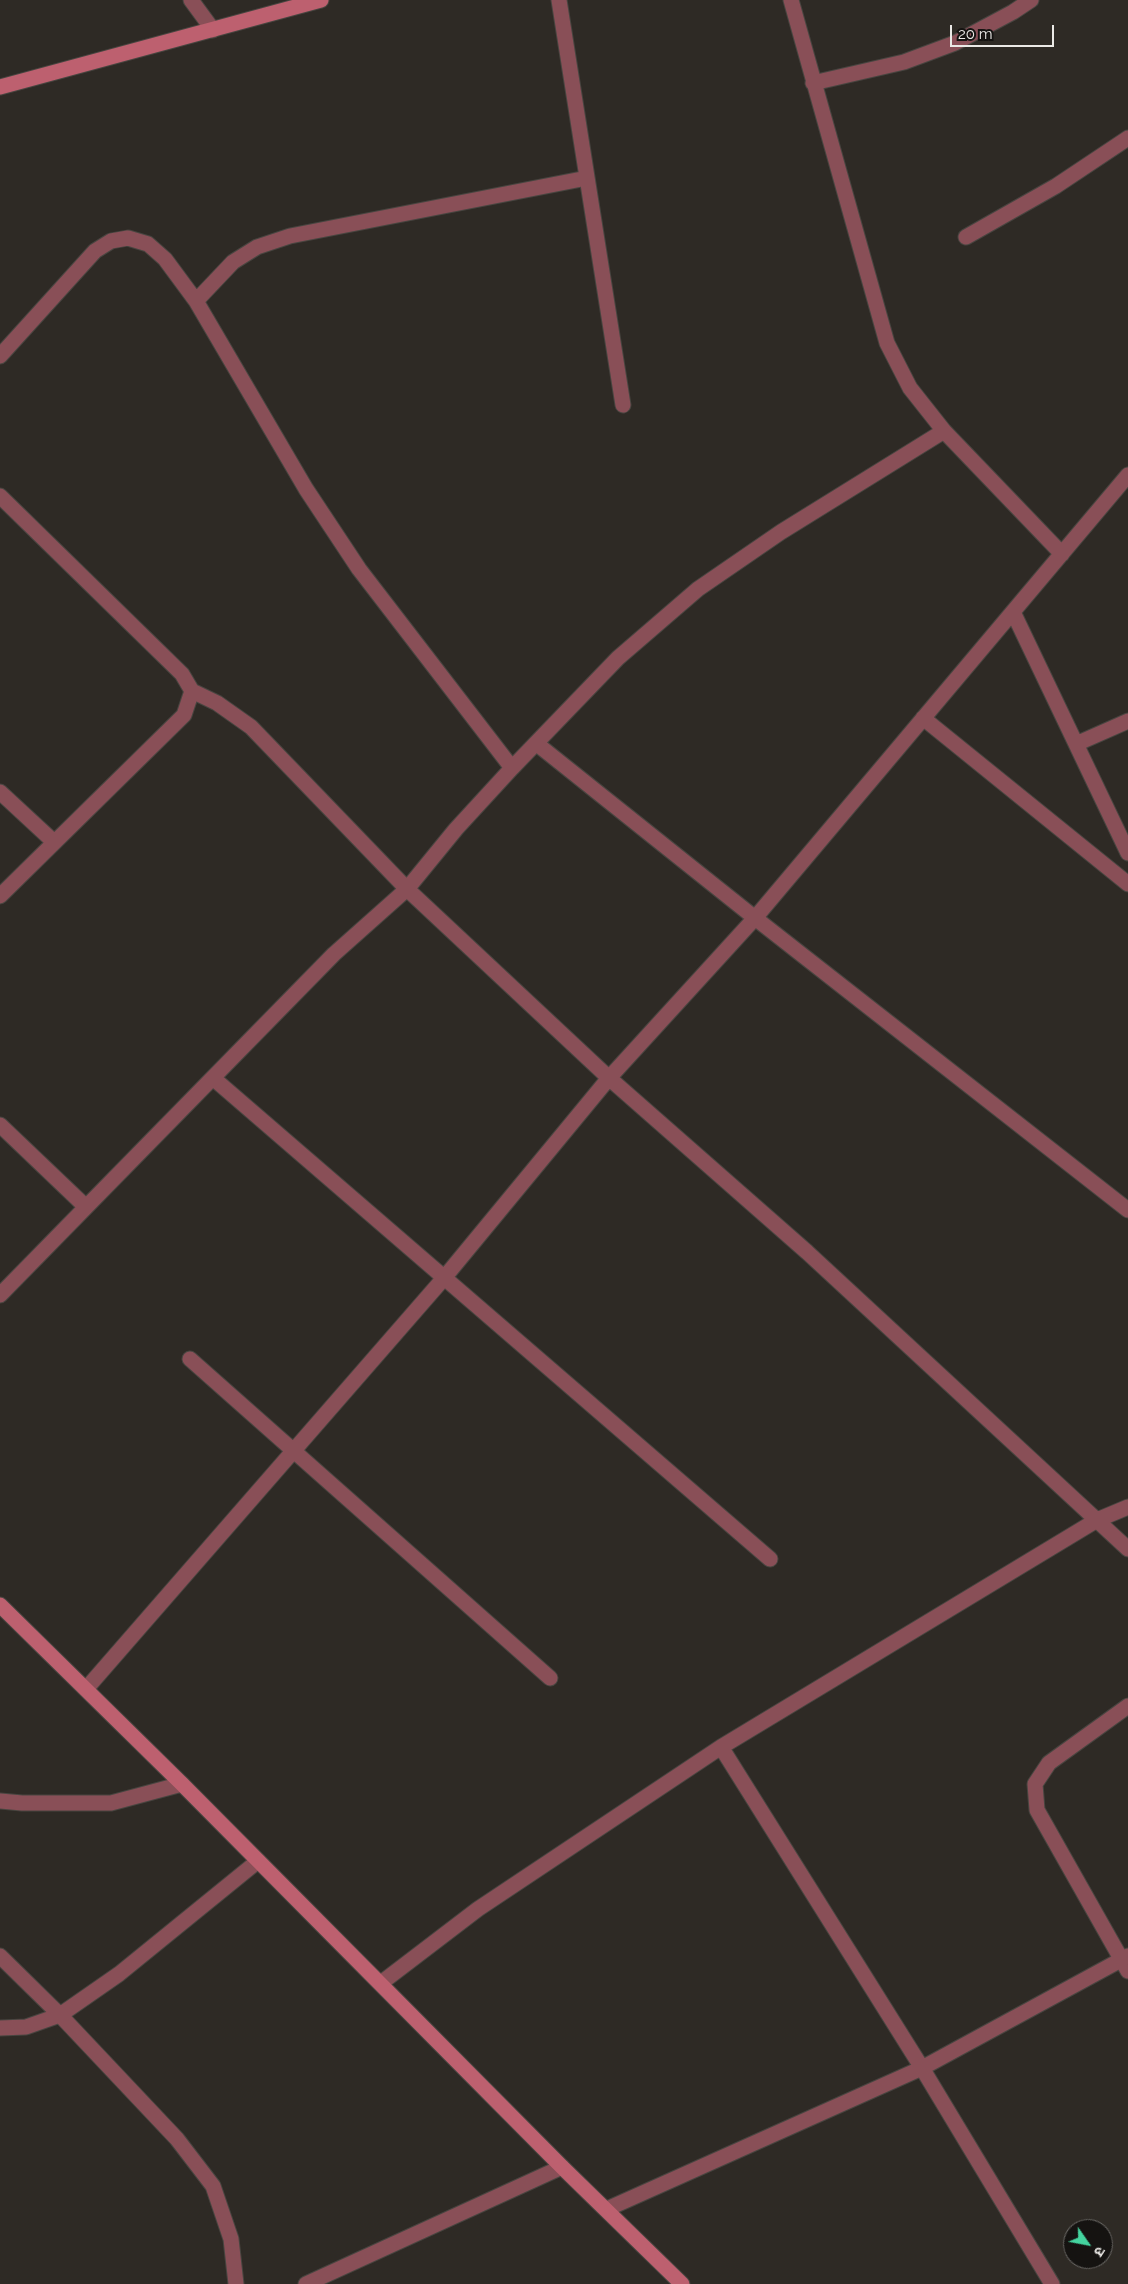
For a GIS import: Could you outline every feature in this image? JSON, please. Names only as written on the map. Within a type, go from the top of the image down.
[{"type":"street","points":[[191,0],[213,30]]},
{"type":"street","points":[[1,86],[321,0]]},
{"type":"street","points":[[559,0],[623,404]]},
{"type":"street","points":[[791,0],[886,343],[910,388],[944,431],[1062,554]]},
{"type":"street","points":[[813,83],[904,62],[955,43],[1013,12],[1031,0]]},
{"type":"street","points":[[966,237],[1125,145]]},
{"type":"street","points":[[196,301],[233,262],[257,248],[290,236],[587,178]]},
{"type":"street","points":[[0,356],[95,251],[111,241],[128,238],[148,244],[165,259],[196,301],[306,489],[359,569],[512,768]]},
{"type":"street","points":[[0,1295],[334,954],[407,889],[456,829],[618,658],[698,589],[781,532],[944,431]]},
{"type":"street","points":[[86,1688],[444,1278],[609,1078],[755,918],[1128,474]]},
{"type":"street","points":[[0,496],[182,674],[192,691],[217,703],[251,726],[407,889],[609,1078],[807,1252],[1128,1549]]},
{"type":"street","points":[[1013,612],[1128,853]]},
{"type":"street","points":[[0,896],[184,715],[192,691]]},
{"type":"street","points":[[923,718],[1128,884]]},
{"type":"street","points":[[1076,744],[1128,721]]},
{"type":"street","points":[[537,744],[755,918],[1128,1210]]},
{"type":"street","points":[[0,792],[54,842]]},
{"type":"street","points":[[213,1078],[770,1560]]},
{"type":"street","points":[[0,1125],[86,1207]]},
{"type":"street","points":[[190,1359],[292,1452],[550,1678]]},
{"type":"street","points":[[380,1983],[478,1909],[722,1747],[1097,1520],[1128,1507]]},
{"type":"street","points":[[0,1605],[86,1688],[562,2167],[682,2284]]},
{"type":"street","points":[[607,2209],[922,2068],[1126,1963],[1037,1810],[1035,1784],[1050,1763],[1128,1706]]},
{"type":"street","points":[[722,1747],[922,2068],[1052,2284]]},
{"type":"street","points":[[0,1801],[22,1803],[111,1803],[182,1784]]},
{"type":"street","points":[[0,2028],[26,2027],[60,2014],[119,1974],[258,1861]]},
{"type":"street","points":[[0,1956],[60,2014],[177,2139],[213,2186],[231,2239],[236,2284]]},
{"type":"street","points":[[306,2284],[562,2167]]}]
